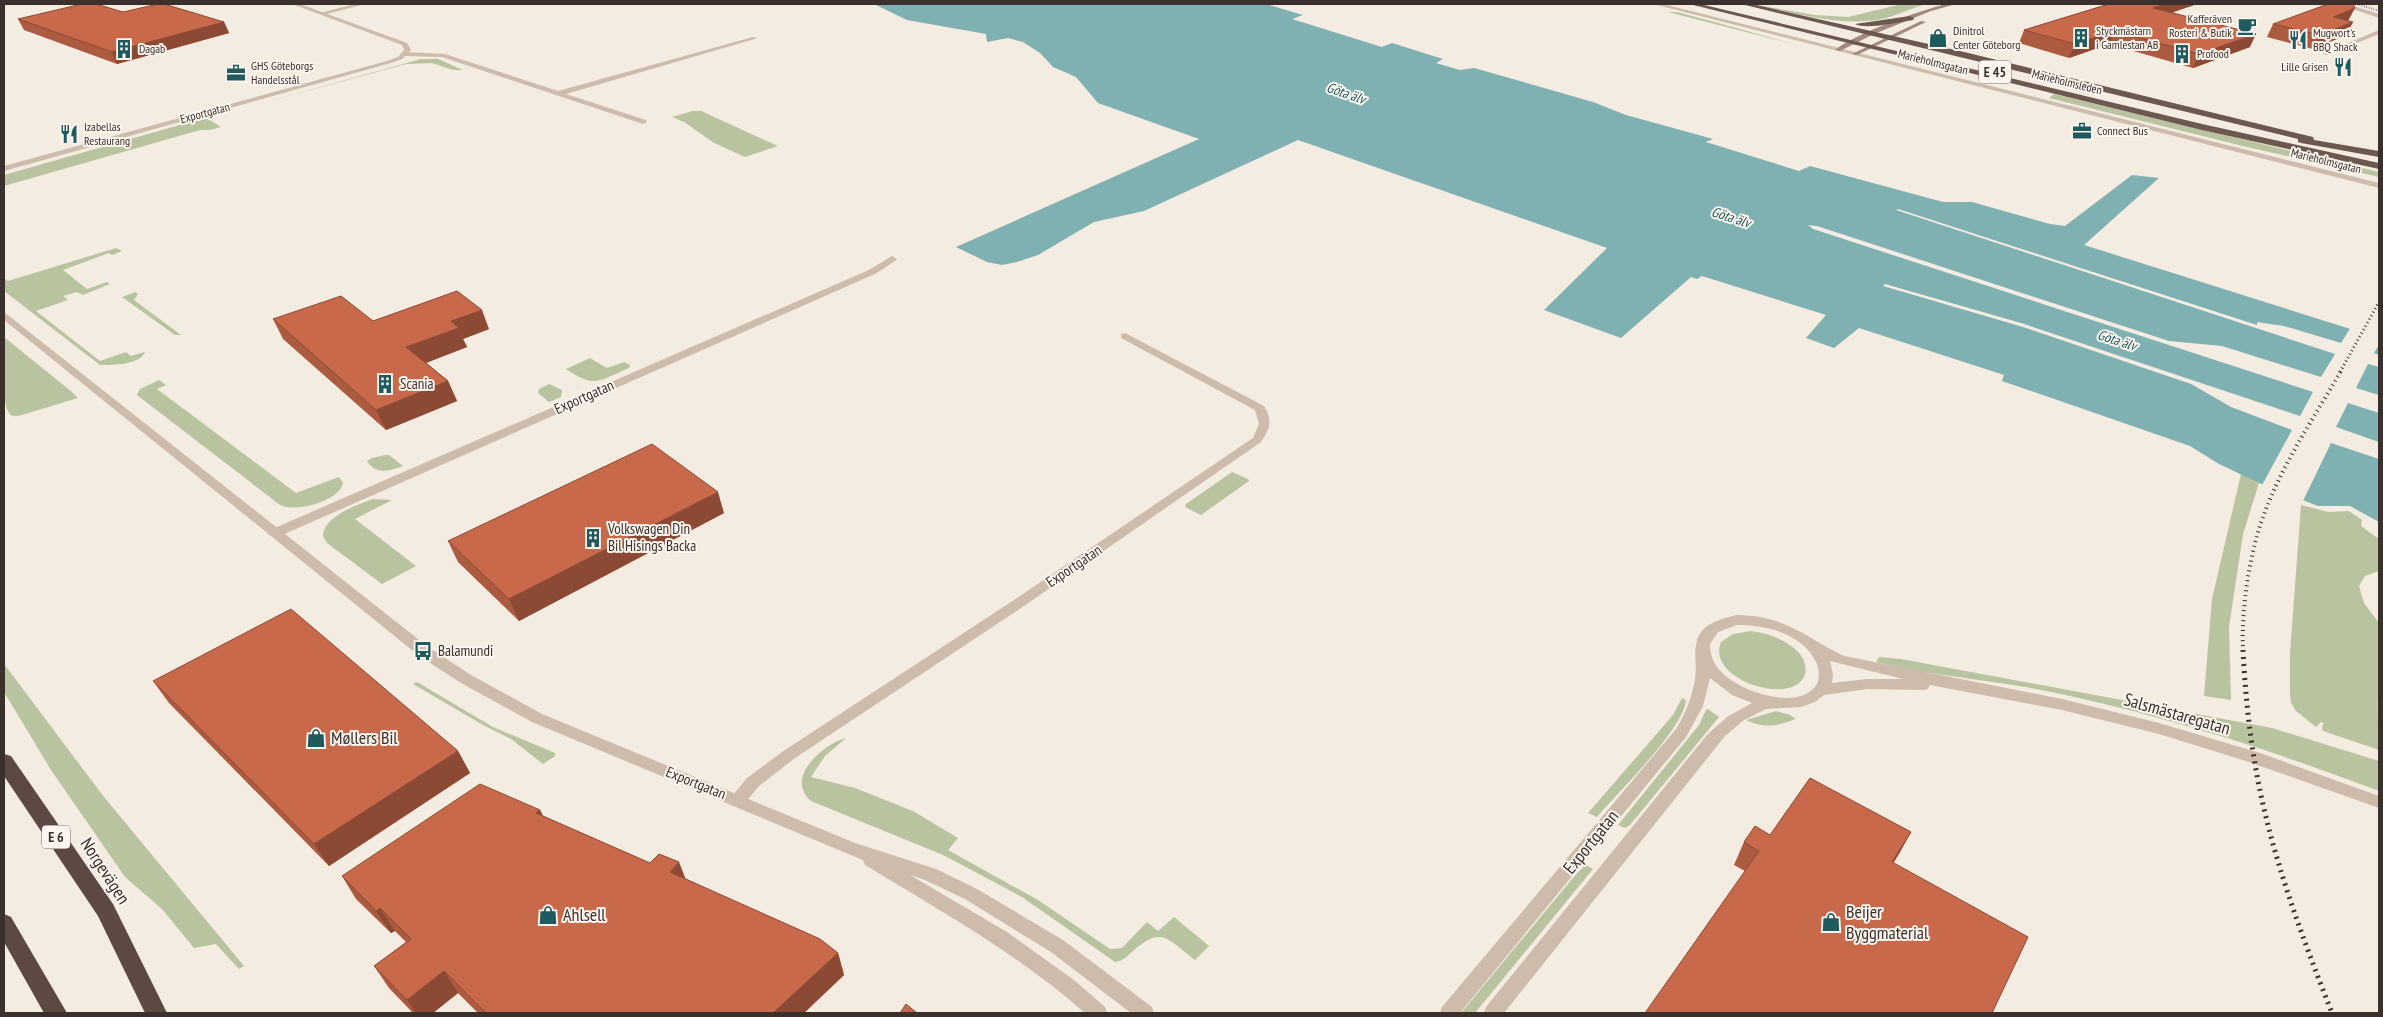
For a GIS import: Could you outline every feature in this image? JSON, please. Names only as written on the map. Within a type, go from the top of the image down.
[{"type":"highway","name":"Marieholmsleden","points":[[1692,4],[1828,34]]},
{"type":"highway","name":"Marieholmsleden","points":[[1711,4],[2202,127],[2379,166]]},
{"type":"highway","points":[[1744,4],[1932,46],[2348,148]]},
{"type":"highway","points":[[1826,21],[1871,24],[1896,18],[1910,18]]},
{"type":"highway","points":[[1905,29],[1910,37],[1932,46]]},
{"type":"highway","name":"Marieholmsleden","points":[[1888,49],[2194,118],[2379,154]]},
{"type":"highway","name":"Norgevägen","points":[[4,761],[106,910],[156,1013]]},
{"type":"highway","points":[[4,923],[56,1013]]},
{"type":"highway","points":[[39,984],[47,1013]]},
{"type":"main road","points":[[1838,50],[1872,33],[1929,10],[1952,4]]},
{"type":"main road","points":[[1855,54],[1905,29],[1942,14],[1952,4]]},
{"type":"street","points":[[295,4],[405,44],[408,50],[405,54]]},
{"type":"street","points":[[322,14],[362,4]]},
{"type":"street","name":"Marieholmsgatan","points":[[1656,4],[2379,186]]},
{"type":"street","points":[[2342,4],[2379,16]]},
{"type":"street","points":[[2325,54],[2379,32]]},
{"type":"street","points":[[556,94],[755,38]]},
{"type":"street","name":"Exportgatan","points":[[4,169],[381,64],[405,54],[443,55],[643,122]]},
{"type":"street","name":"Exportgatan","points":[[275,533],[872,272],[892,259]]},
{"type":"street","name":"Exportgatan","points":[[4,315],[423,651],[466,679],[538,718],[851,849],[930,874],[971,894],[1057,946],[1145,1013]]},
{"type":"street","name":"Exportgatan","points":[[737,800],[753,782],[790,754],[1019,603],[1257,440],[1265,428],[1265,416],[1260,408],[1125,336]]},
{"type":"street","name":"Exportgatan","points":[[1449,1013],[1681,733],[1692,716],[1699,700],[1703,683],[1703,640],[1710,630],[1722,623],[1737,620],[1755,620],[1792,632],[1811,646],[1821,657],[1826,669],[1826,680],[1821,690],[1813,697],[1800,702],[1771,702],[1744,695],[1728,686],[1710,670],[1704,658]]},
{"type":"street","name":"Salsmästaregatan","points":[[1811,646],[1828,655],[1853,664],[1958,686],[2035,699],[2130,720],[2239,753],[2379,802]]},
{"type":"street","name":"Salsmästaregatan","points":[[1821,690],[1868,684],[1958,686]]},
{"type":"street","name":"Exportgatan","points":[[1493,1013],[1712,739],[1734,718],[1746,711],[1771,702]]},
{"type":"street","name":"Exportgatan","points":[[851,849],[1001,938],[1067,986],[1098,1013]]},
{"type":"green space","points":[[1751,4],[1815,15],[1848,17],[1902,4],[1927,4],[1882,19],[1845,21],[1829,20]]},
{"type":"green space","points":[[1668,12],[1677,12],[1797,45]]},
{"type":"green space","points":[[421,59],[438,59],[463,70],[453,70],[432,63],[406,64],[238,110]]},
{"type":"green space","points":[[2054,94],[2379,172],[2379,177],[2247,147],[2049,98]]},
{"type":"green space","points":[[693,111],[701,111],[778,146],[745,157],[714,143],[684,122],[672,117]]},
{"type":"green space","points":[[208,119],[221,127],[200,130],[4,186],[4,175],[197,120]]},
{"type":"green space","points":[[116,248],[122,251],[112,255],[109,253],[63,270],[87,289],[107,282],[110,284],[83,295],[77,292],[63,296],[68,300],[36,311],[100,361],[126,352],[131,356],[145,352],[138,360],[100,365],[4,291],[4,278],[8,281]]},
{"type":"green space","points":[[135,292],[138,294],[134,300],[181,335],[175,335],[122,297]]},
{"type":"green space","points":[[4,337],[78,398],[22,415],[11,415],[5,402],[4,391]]},
{"type":"green space","points":[[590,358],[607,368],[624,362],[630,365],[629,368],[597,381],[584,379],[566,369]]},
{"type":"green space","points":[[159,380],[166,385],[157,389],[296,493],[339,477],[343,483],[340,489],[326,500],[316,504],[296,507],[280,505],[137,395],[140,389]]},
{"type":"green space","points":[[549,384],[562,390],[561,397],[549,402],[538,393],[539,389]]},
{"type":"green space","points":[[389,455],[403,466],[383,471],[374,468],[367,461]]},
{"type":"green space","points":[[1232,472],[1249,481],[1201,515],[1185,507],[1186,504]]},
{"type":"green space","points":[[2241,474],[2259,483],[2243,534],[2229,627],[2231,700],[2204,696],[2212,599]]},
{"type":"green space","points":[[373,499],[392,500],[355,519],[416,566],[382,584],[327,543],[323,536],[325,529],[335,517],[350,508]]},
{"type":"green space","points":[[2301,505],[2329,512],[2349,511],[2362,520],[2361,526],[2379,539],[2379,571],[2365,576],[2359,586],[2364,603],[2379,623],[2379,750],[2326,732],[2322,730],[2323,723],[2321,722],[2316,727],[2296,711],[2291,703],[2290,653]]},
{"type":"green space","points":[[1751,631],[1777,638],[1789,644],[1799,653],[1805,663],[1806,671],[1798,684],[1785,689],[1770,689],[1753,685],[1738,678],[1726,668],[1720,656],[1721,642],[1733,634]]},
{"type":"green space","points":[[1879,657],[1901,659],[2272,728],[2379,761],[2379,791],[2296,761],[2170,721],[2084,699],[2021,686],[1896,667],[1876,662]]},
{"type":"green space","points":[[4,664],[104,797],[244,966],[239,969],[216,944],[194,948],[162,909],[125,877],[51,770],[4,692]]},
{"type":"green space","points":[[417,682],[493,727],[555,753],[555,756],[543,764],[511,739],[413,684]]},
{"type":"green space","points":[[1682,698],[1686,700],[1682,713],[1649,760],[1597,817],[1588,813],[1673,715]]},
{"type":"green space","points":[[1708,709],[1719,717],[1630,825],[1625,828],[1618,825],[1699,725]]},
{"type":"green space","points":[[1776,711],[1796,719],[1771,726],[1759,725],[1746,720]]},
{"type":"green space","points":[[846,738],[825,756],[811,777],[855,788],[913,811],[958,838],[948,850],[1038,900],[1110,949],[1122,948],[1147,922],[1158,931],[1174,917],[1209,946],[1195,960],[1171,941],[1158,937],[1142,944],[1120,961],[1115,962],[1022,897],[943,855],[811,801],[804,792],[802,782],[804,773],[810,763],[827,747]]},
{"type":"green space","points":[[1586,865],[1593,869],[1475,1013],[1461,1013],[1577,873]]},
{"type":"water","name":"Göta älv","points":[[874,4],[1266,4],[1303,15],[1292,19],[1382,47],[1392,43],[1443,59],[1436,63],[1460,70],[1474,68],[1593,102],[1626,115],[1713,139],[1706,142],[1799,171],[1810,166],[1943,202],[1972,202],[2050,224],[2065,226],[2132,175],[2159,178],[2084,245],[2379,338],[2379,522],[2350,506],[2318,506],[2259,483],[2219,464],[2190,446],[2002,381],[2004,375],[1859,328],[1834,348],[1806,338],[1826,315],[1702,276],[1697,279],[1691,277],[1621,338],[1544,310],[1607,248],[1298,140],[1144,211],[1094,222],[1038,255],[1002,265],[987,262],[956,247],[1199,139],[1098,103],[1076,77],[1053,67],[1040,53],[1023,42],[1008,38],[987,42],[986,34],[907,20]]},
{"type":"pier","points":[[1898,209],[2257,325],[2257,322],[2284,326],[2341,343],[2351,327],[2379,336],[2379,345],[2374,353],[2379,355],[2379,367],[2368,364],[2356,388],[2379,395],[2379,413],[2348,403],[2336,427],[2379,442],[2379,459],[2331,443],[2302,503],[2261,487],[2292,430],[2231,407],[2191,384],[2023,327],[1883,286],[1885,284],[2021,323],[2300,416],[2313,392],[1813,229],[1808,225],[1817,226],[2169,341],[2222,346],[2321,377],[2335,354],[1896,210]]},
{"type":"building","name":"Dagab","points":[[82,4],[96,4],[123,12],[164,4],[224,22],[112,52],[18,19]]},
{"type":"building","points":[[2109,4],[2165,4],[2153,8],[2256,34],[2199,54],[2115,31],[2075,44],[2024,30]]},
{"type":"building","points":[[2328,4],[2353,4],[2355,8],[2333,17],[2353,22],[2320,35],[2273,24]]},
{"type":"building","name":"Scania","points":[[457,291],[482,310],[451,321],[459,328],[406,347],[448,381],[376,410],[273,319],[341,296],[373,321]]},
{"type":"building","name":"Volkswagen Din Bil Hisings Backa","points":[[652,444],[718,492],[509,599],[448,541]]},
{"type":"building","name":"Møllers Bil","points":[[291,609],[458,751],[314,844],[153,681]]},
{"type":"building","name":"Beijer Byggmaterial","points":[[1810,778],[1911,832],[1892,862],[2028,937],[1992,1013],[1645,1013],[1759,851],[1744,842],[1755,826],[1770,835]]},
{"type":"building","name":"Ahlsell","points":[[480,784],[540,810],[536,813],[650,863],[659,854],[679,862],[670,872],[820,939],[838,953],[773,1013],[486,1013],[444,971],[407,1000],[374,966],[411,939],[380,908],[376,911],[342,876]]},
{"type":"building","points":[[906,1004],[917,1013],[900,1013]]},
{"type":"railway","points":[[2357,4],[2379,11]]},
{"type":"railway","points":[[2340,372],[2379,302]]},
{"type":"railway","points":[[2243,650],[2245,597],[2251,560],[2260,525],[2282,473],[2341,371]]},
{"type":"railway","points":[[2243,650],[2251,740],[2262,801],[2278,863],[2298,924],[2332,1013]]},
{"type":"place","name":"Kafferäven Rosteri & Butik","points":[[2247,26]]},
{"type":"place","name":"Dinitrol Center Göteborg","points":[[1938,38]]},
{"type":"place","name":"Styckmästarn i Gamlestan AB","points":[[2081,38]]},
{"type":"place","name":"Mugwort's BBQ Shack","points":[[2298,40]]},
{"type":"place","name":"Dagab","points":[[124,49]]},
{"type":"place","name":"Profood","points":[[2182,54]]},
{"type":"place","name":"Lille Grisen","points":[[2343,67]]},
{"type":"place","name":"GHS Göteborgs Handelsstål","points":[[236,73]]},
{"type":"place","name":"Connect Bus","points":[[2082,131]]},
{"type":"place","name":"Izabellas Restaurang","points":[[69,134]]},
{"type":"place","name":"Scania","points":[[385,384]]},
{"type":"place","name":"Volkswagen Din Bil Hisings Backa","points":[[593,538]]},
{"type":"place","name":"Balamundi","points":[[423,651]]},
{"type":"place","name":"Møllers Bil","points":[[316,738]]},
{"type":"place","name":"Ahlsell","points":[[548,915]]},
{"type":"place","name":"Beijer Byggmaterial","points":[[1831,922]]}]
